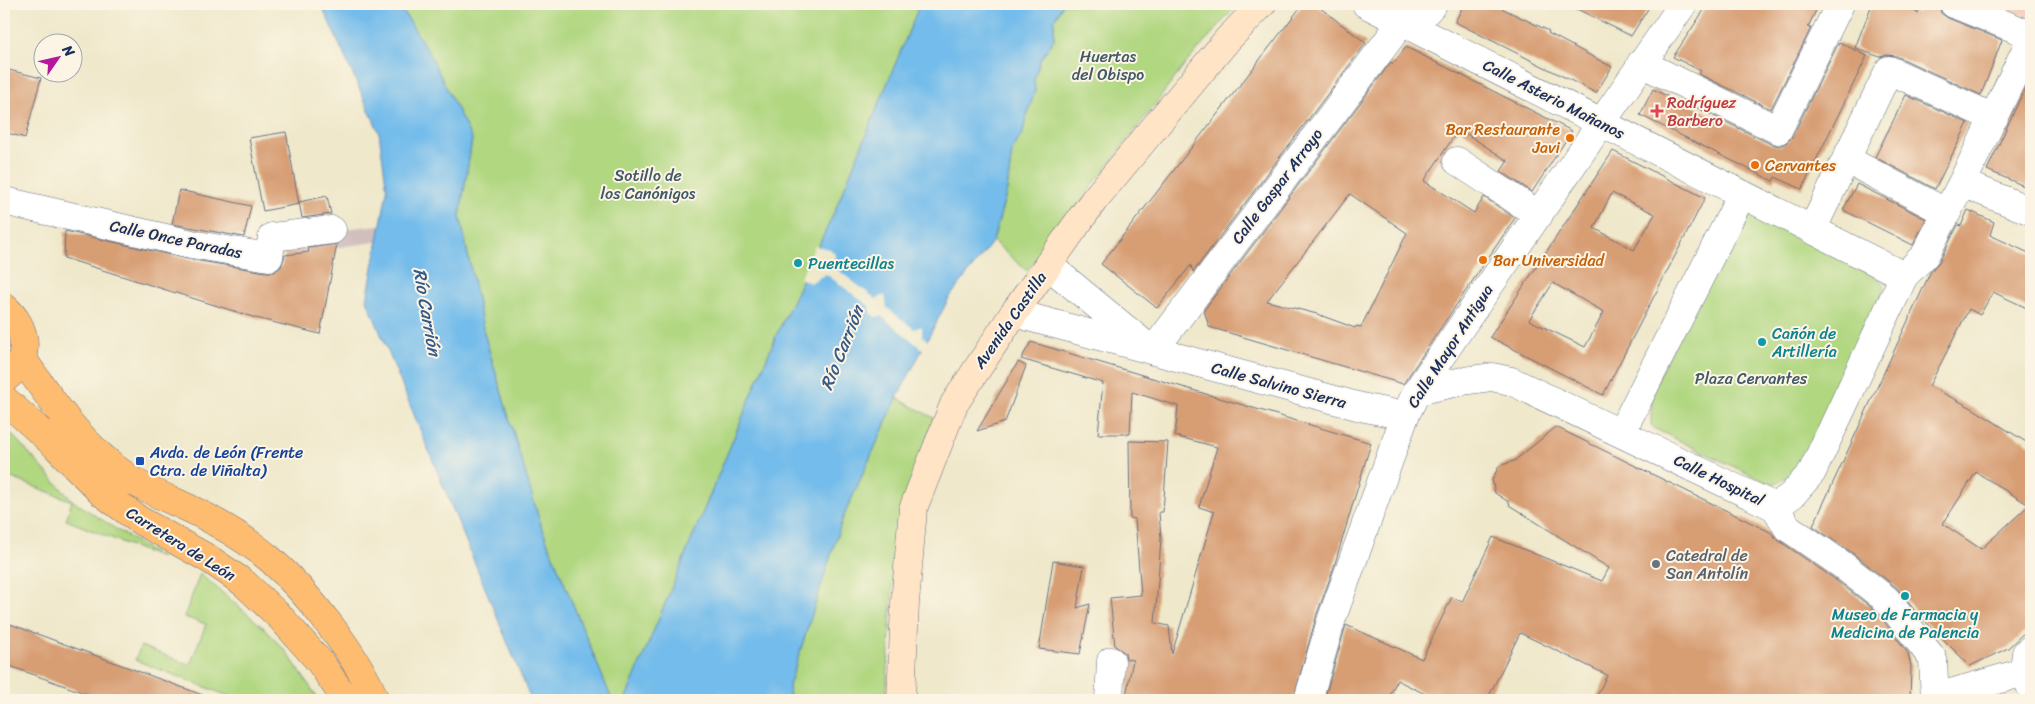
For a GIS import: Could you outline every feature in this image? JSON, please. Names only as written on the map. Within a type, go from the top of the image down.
[{"type":"highway","points":[[4,307],[15,316],[22,329],[24,343],[22,358],[16,368],[4,379]]},
{"type":"highway","name":"Carretera de León","points":[[22,358],[73,430],[92,448],[133,480],[214,521],[271,560],[304,594],[332,627],[370,687],[375,700]]},
{"type":"highway","name":"Carretera de León","points":[[4,399],[56,446],[101,492],[139,520],[209,559],[244,583],[281,618],[314,655],[346,700]]},
{"type":"main road","name":"Avenida Castilla","points":[[902,700],[905,603],[913,508],[954,404],[1014,312],[1094,200],[1228,39],[1262,4]]},
{"type":"street","name":"Calle Asterio Mañanos","points":[[1366,4],[1742,194]]},
{"type":"street","name":"Calle Gaspar Arroyo","points":[[1154,351],[1407,24],[1433,4]]},
{"type":"street","name":"Calle Mayor Antigua","points":[[1308,700],[1332,618],[1404,416],[1416,391],[1602,124],[1641,62],[1683,4]]},
{"type":"street","points":[[1641,62],[1778,130],[1840,4]]},
{"type":"street","points":[[1954,4],[2031,35]]},
{"type":"street","points":[[1776,507],[1792,495],[1812,472],[1904,276],[1925,255],[1947,214],[2031,39]]},
{"type":"street","points":[[1812,230],[1889,70],[1994,118]]},
{"type":"street","points":[[1846,159],[1947,214]]},
{"type":"street","points":[[1457,161],[1539,215]]},
{"type":"street","points":[[1962,183],[2031,211]]},
{"type":"street","points":[[1621,432],[1742,194],[1904,276]]},
{"type":"street","name":"Calle Once Paradas","points":[[4,201],[191,244],[269,257],[272,237],[332,230]]},
{"type":"street","name":"Calle Salvino Sierra","points":[[1048,265],[1154,351]]},
{"type":"street","name":"Calle Salvino Sierra","points":[[1014,312],[1361,407],[1404,416]]},
{"type":"street","name":"Calle Hospital","points":[[1416,391],[1462,381],[1492,377],[1501,379],[1530,389],[1776,507],[1787,527],[1841,564],[1887,600],[1933,659],[1936,699]]},
{"type":"street","points":[[1109,700],[1111,661]]},
{"type":"street","points":[[1936,699],[2029,670]]},
{"type":"shaded area","points":[[1995,4],[2031,4],[2031,18]]},
{"type":"shaded area","points":[[460,216],[473,228],[269,257],[272,237]]},
{"type":"green space","name":"Sotillo de los Canónigos","points":[[397,4],[920,4],[834,213],[776,336],[625,700],[612,700],[541,526],[484,333],[460,216],[472,139],[409,20]]},
{"type":"green space","name":"Huertas del Obispo","points":[[1063,4],[1238,4],[1188,61],[1027,271],[993,241],[1007,190],[1012,151],[1023,132],[1035,91],[1034,80],[1040,60],[1054,39],[1054,21]]},
{"type":"green space","name":"Plaza Cervantes","points":[[1749,216],[1755,216],[1874,275],[1884,283],[1885,288],[1800,469],[1774,484],[1770,484],[1655,429],[1651,425],[1652,391],[1727,232]]},
{"type":"green space","points":[[897,398],[934,418],[903,506],[892,596],[886,700],[790,700],[789,686],[842,520]]},
{"type":"green space","points":[[4,426],[73,501],[161,558],[66,520],[72,501],[4,475]]},
{"type":"green space","points":[[200,574],[264,628],[288,654],[319,700],[239,700],[135,660],[141,646],[190,665],[206,624],[184,617]]},
{"type":"water","name":"Río Carrión","points":[[321,4],[397,4],[429,53],[472,139],[460,216],[484,333],[541,526],[612,700],[531,700],[367,300],[387,191],[379,132]]},
{"type":"water","name":"Río Carrión","points":[[920,4],[1063,4],[1054,20],[1054,39],[1040,60],[1034,80],[1035,91],[1023,132],[1012,151],[1007,190],[993,241],[949,298],[897,398],[842,520],[789,686],[790,700],[625,700],[776,336],[834,213]]},
{"type":"pier","points":[[815,246],[830,249],[835,254],[834,267],[876,299],[885,295],[887,308],[914,329],[922,326],[922,336],[929,342],[925,351],[881,316],[876,317],[870,313],[869,306],[826,274],[810,283],[800,278]]},
{"type":"building","points":[[1303,4],[1315,4],[1366,43],[1193,272],[1191,265],[1157,308],[1101,264]]},
{"type":"building","points":[[1464,4],[1493,4],[1549,31],[1548,33],[1612,67],[1596,93],[1455,22]]},
{"type":"building","points":[[1567,4],[1651,4],[1631,36]]},
{"type":"building","points":[[1708,4],[1819,4],[1808,27],[1811,28],[1771,109],[1699,74],[1701,71],[1673,57]]},
{"type":"building","points":[[1872,4],[1895,4],[1918,13],[1919,4],[1939,4],[1941,13],[1948,18],[2002,40],[1981,95],[1896,56],[1887,55],[1880,57],[1855,48]]},
{"type":"building","points":[[1839,42],[1867,56],[1802,189],[1775,177],[1773,181],[1640,115],[1653,89],[1682,104],[1683,101],[1771,144],[1779,146],[1786,143],[1792,137]]},
{"type":"building","points":[[1406,47],[1572,131],[1532,192],[1501,171],[1508,161],[1459,129],[1424,181],[1474,213],[1484,197],[1515,218],[1403,384],[1209,327],[1204,310],[1391,62],[1393,64]],"holes":[[[1350,194],[1407,233],[1361,327],[1356,326],[1355,328],[1317,314],[1267,301]]]},
{"type":"building","points":[[9,70],[32,76],[32,82],[40,82],[25,138],[4,132],[4,91]]},
{"type":"building","points":[[2031,75],[2031,189],[1987,170]]},
{"type":"building","points":[[1906,95],[1968,123],[1935,189],[1875,157]]},
{"type":"building","points":[[286,132],[299,204],[263,211],[249,138]]},
{"type":"building","points":[[1613,151],[1705,198],[1603,395],[1490,337]],"holes":[[[1612,193],[1655,214],[1634,250],[1594,228]],[[1553,283],[1604,312],[1585,347],[1529,320]]]},
{"type":"building","points":[[1857,184],[1926,219],[1913,245],[1843,210]]},
{"type":"building","points":[[179,190],[251,206],[244,237],[172,224]]},
{"type":"building","points":[[327,196],[331,214],[302,218],[299,202]]},
{"type":"building","points":[[1968,210],[1994,222],[1990,235],[2031,254],[2031,310],[1993,292],[1980,315],[1969,309],[1929,386],[1972,408],[2031,445],[2031,626],[2008,648],[1970,666],[1915,611],[1897,588],[1851,552],[1813,526],[1931,271],[1939,262],[1958,225],[1961,226]],"holes":[[[1976,472],[2029,505],[1981,549],[1943,524]]]},
{"type":"building","points":[[65,231],[188,259],[266,272],[274,272],[281,267],[285,255],[309,252],[308,248],[337,244],[320,334],[256,318],[64,258]]},
{"type":"building","points":[[1031,342],[1371,443],[1333,570],[1317,614],[1293,700],[1125,700],[1133,660],[1126,659],[1125,653],[1115,646],[1110,598],[1141,595],[1135,519],[1130,518],[1129,441],[1168,442],[1163,512],[1159,512],[1161,538],[1155,623],[1169,626],[1172,654],[1214,512],[1199,507],[1217,447],[1175,436],[1178,406],[1132,392],[1130,434],[1098,434],[1103,383],[1021,359]]},
{"type":"building","points":[[1018,362],[1026,366],[1005,422],[977,431]]},
{"type":"building","name":"Catedral de San Antolín","points":[[1556,427],[1770,532],[1778,540],[1832,577],[1876,611],[1908,653],[1911,666],[1910,700],[1595,700],[1607,675],[1520,633],[1487,700],[1437,700],[1397,680],[1388,700],[1324,700],[1346,625],[1422,659],[1452,597],[1462,602],[1493,537],[1602,581],[1609,568],[1509,505],[1510,503],[1495,493],[1492,480],[1499,466],[1514,461]]},
{"type":"building","points":[[1053,561],[1084,566],[1077,608],[1090,604],[1080,654],[1039,649]]},
{"type":"building","points":[[10,624],[211,698],[210,700],[104,700],[4,664],[4,640]]},
{"type":"place","name":"Rodríguez Barbero","points":[[1657,111]]},
{"type":"place","name":"Bar Restaurante Javi","points":[[1570,138]]},
{"type":"place","name":"Cervantes","points":[[1755,165]]},
{"type":"place","name":"Bar Universidad","points":[[1483,260]]},
{"type":"place","name":"Puentecillas","points":[[798,263]]},
{"type":"place","name":"Cañón de Artillería","points":[[1762,342]]},
{"type":"place","name":"Avda. de León (Frente Ctra. de Viñalta)","points":[[140,461]]},
{"type":"place","name":"Catedral de San Antolín","points":[[1656,564]]},
{"type":"place","name":"Museo de Farmacia y Medicina de Palencia","points":[[1905,596]]}]
